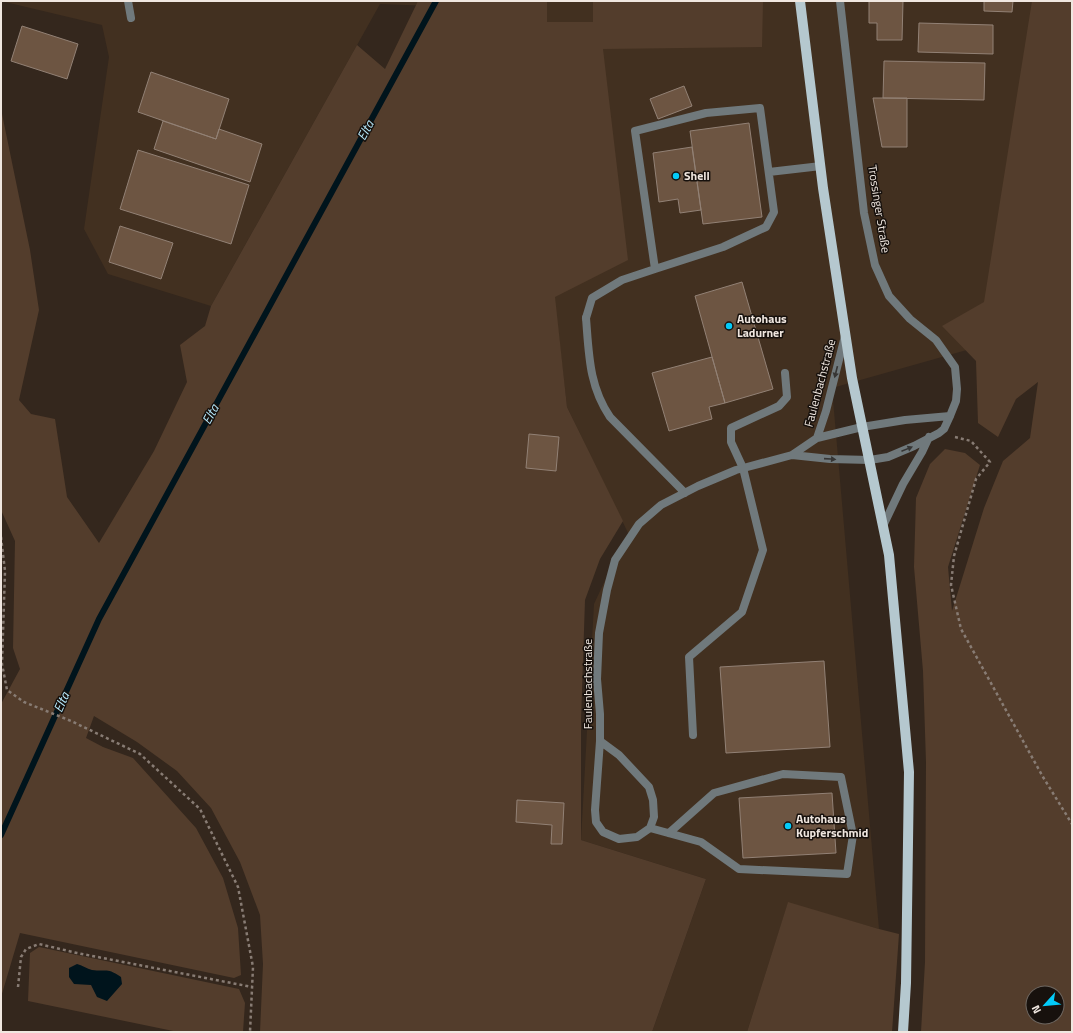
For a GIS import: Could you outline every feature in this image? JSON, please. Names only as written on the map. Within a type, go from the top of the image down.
[{"type":"main road","points":[[800,1],[821,166],[852,378],[889,555],[909,772],[906,983],[903,1032]]},
{"type":"street","points":[[128,1],[131,18]]},
{"type":"street","name":"Trossinger Straße","points":[[840,1],[864,213],[875,265],[889,296],[910,319],[936,340],[955,367],[956,401],[944,428],[939,433]]},
{"type":"street","points":[[655,269],[635,131],[706,112],[760,108],[774,212],[766,227],[722,247],[622,280],[592,298],[586,318],[590,367],[600,403],[610,417],[685,493]]},
{"type":"street","points":[[769,172],[821,166]]},
{"type":"street","name":"Faulenbachstraße","points":[[817,438],[826,412],[846,334]]},
{"type":"street","points":[[693,735],[689,657],[742,612],[763,550],[743,468],[731,442],[732,428],[779,406],[787,397],[785,373]]},
{"type":"street","points":[[862,426],[950,416]]},
{"type":"street","name":"Faulenbachstraße","points":[[600,741],[619,754],[649,787],[653,800],[654,817],[650,828],[637,837],[619,839],[603,832],[596,822],[595,810],[600,741],[600,714],[597,679],[599,633],[607,590],[615,560],[639,524],[661,505],[698,486],[743,468],[792,455],[817,438],[862,426]]},
{"type":"street","points":[[870,460],[888,457],[939,433]]},
{"type":"street","points":[[883,526],[903,484],[929,438]]},
{"type":"street","name":"Faulenbachstraße","points":[[792,455],[830,459],[870,460]]},
{"type":"street","points":[[650,828],[702,842],[739,869],[847,874],[853,835],[841,777],[783,774],[714,793],[669,833]]},
{"type":"path","points":[[939,433],[971,441],[990,462],[976,479],[954,556],[951,585],[961,629],[1043,777],[1072,824]]},
{"type":"path","points":[[1,537],[5,571],[2,664],[6,690],[24,702],[71,721],[140,754],[200,809],[238,887],[253,968],[250,1032]]},
{"type":"path","points":[[18,987],[21,957],[26,949],[39,944],[77,953],[252,987]]},
{"type":"shaded area","points":[[1,1],[1034,1],[988,344],[832,388],[879,929],[788,903],[747,1032],[652,1032],[706,879],[581,840],[594,604],[608,574],[630,537],[567,407],[554,296],[485,8],[380,4],[211,306],[108,274],[84,229],[109,57],[102,25]]},
{"type":"shaded area","points":[[418,1],[547,1],[547,22],[593,22],[593,1],[763,1],[762,47],[603,49],[628,260],[555,297],[567,407],[623,521],[600,559],[585,600],[581,721],[581,840],[706,879],[652,1032],[260,1032],[263,964],[260,915],[240,862],[211,808],[177,771],[137,742],[94,716],[86,738],[103,747],[133,758],[196,828],[223,878],[238,928],[241,975],[234,978],[20,933],[1,997],[1,704],[20,669],[13,648],[15,541],[1,510],[1,109],[30,250],[39,310],[19,400],[31,414],[55,419],[67,497],[99,543],[154,451],[187,382],[180,345],[205,326],[211,306],[357,45],[385,69]]},
{"type":"shaded area","points":[[1032,1],[1072,1],[1072,1032],[921,1032],[925,962],[926,762],[923,671],[914,567],[916,498],[930,464],[945,449],[965,453],[980,465],[948,567],[952,611],[984,508],[1003,461],[1030,438],[1038,382],[1016,399],[998,437],[978,423],[976,361],[942,326],[984,302]]},
{"type":"shaded area","points":[[788,902],[899,934],[892,1032],[747,1032]]},
{"type":"shaded area","points":[[39,947],[239,989],[245,1003],[243,1032],[178,1032],[28,1001],[30,953]]},
{"type":"water","points":[[77,964],[92,970],[107,970],[112,972],[121,977],[122,984],[107,1001],[97,997],[91,985],[74,984],[69,977],[69,968]]},
{"type":"building","points":[[869,1],[903,1],[902,40],[877,40],[877,23],[869,23]]},
{"type":"building","points":[[984,1],[1013,1],[1012,12],[984,11]]},
{"type":"building","points":[[919,23],[993,25],[993,54],[918,52]]},
{"type":"building","points":[[22,26],[78,44],[67,79],[11,61]]},
{"type":"building","points":[[884,61],[985,63],[984,100],[883,98]]},
{"type":"building","points":[[151,72],[229,99],[216,139],[138,112]]},
{"type":"building","points":[[684,86],[692,106],[658,119],[650,99]]},
{"type":"building","points":[[873,98],[907,98],[907,147],[882,147]]},
{"type":"building","points":[[163,121],[216,139],[219,129],[262,144],[250,182],[154,149]]},
{"type":"building","points":[[749,123],[762,217],[703,224],[690,131]]},
{"type":"building","name":"Shell","points":[[692,147],[701,210],[680,213],[678,199],[659,202],[653,153]]},
{"type":"building","points":[[138,150],[249,185],[231,244],[120,209]]},
{"type":"building","points":[[120,226],[173,243],[161,279],[109,262]]},
{"type":"building","name":"Autohaus Ladurner","points":[[742,282],[773,389],[725,403],[695,296]]},
{"type":"building","points":[[712,357],[725,403],[709,407],[712,419],[669,431],[652,373]]},
{"type":"building","points":[[529,434],[559,437],[556,471],[526,468]]},
{"type":"building","points":[[824,661],[830,747],[726,753],[720,667]]},
{"type":"building","name":"Autohaus Kupferschmid","points":[[832,793],[836,853],[743,858],[739,798]]},
{"type":"building","points":[[517,800],[564,803],[562,844],[551,844],[552,825],[516,822]]},
{"type":"waterway","name":"Elta","points":[[1,835],[99,619],[436,1]]},
{"type":"place","name":"Shell","points":[[676,176]]},
{"type":"place","name":"Autohaus Ladurner","points":[[729,326]]},
{"type":"place","name":"Autohaus Kupferschmid","points":[[788,826]]}]
